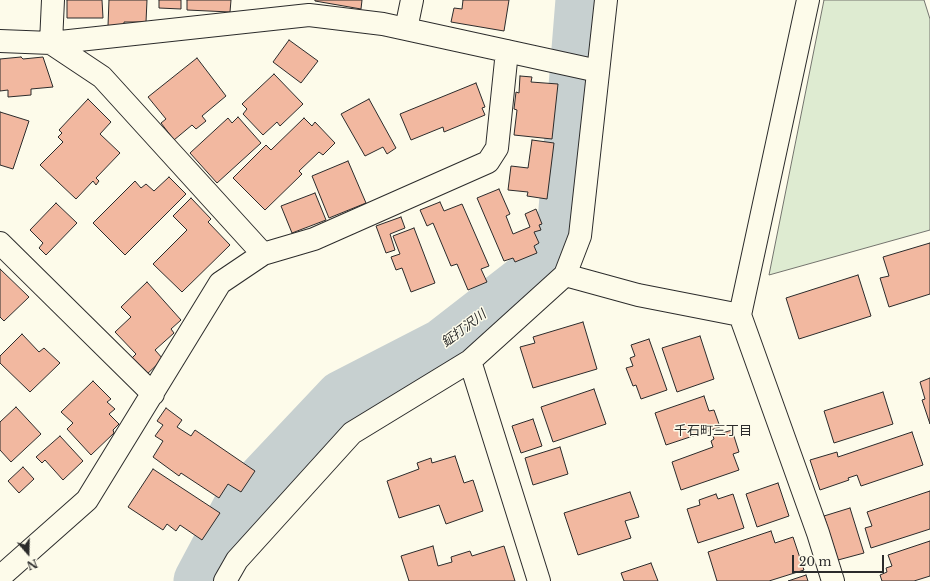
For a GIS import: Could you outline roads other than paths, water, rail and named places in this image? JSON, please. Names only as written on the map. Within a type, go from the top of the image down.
[{"type":"street","points":[[51,43],[53,0]]},
{"type":"street","points":[[406,29],[412,0]]},
{"type":"street","points":[[225,581],[237,560],[352,433],[442,380],[470,361],[565,275],[580,236],[606,0]]},
{"type":"street","points":[[808,0],[740,315],[818,533],[833,581]]},
{"type":"street","points":[[0,41],[51,43],[309,15],[383,24],[597,71]]},
{"type":"street","points":[[51,43],[102,77],[263,254]]},
{"type":"street","points":[[0,577],[87,500],[220,283],[263,254],[314,239],[488,162],[497,148],[507,51]]},
{"type":"street","points":[[0,243],[153,394]]},
{"type":"street","points":[[565,275],[638,295],[740,315]]},
{"type":"street","points":[[470,361],[539,581]]},
{"type":"street","points":[[237,560],[243,581]]},
{"type":"waterway","name":"鉦打沢川","points":[[201,581],[242,504],[342,398],[443,346],[541,270],[565,222],[583,0]]},
{"type":"district","name":"千石町三丁目","points":[[713,431]]}]
